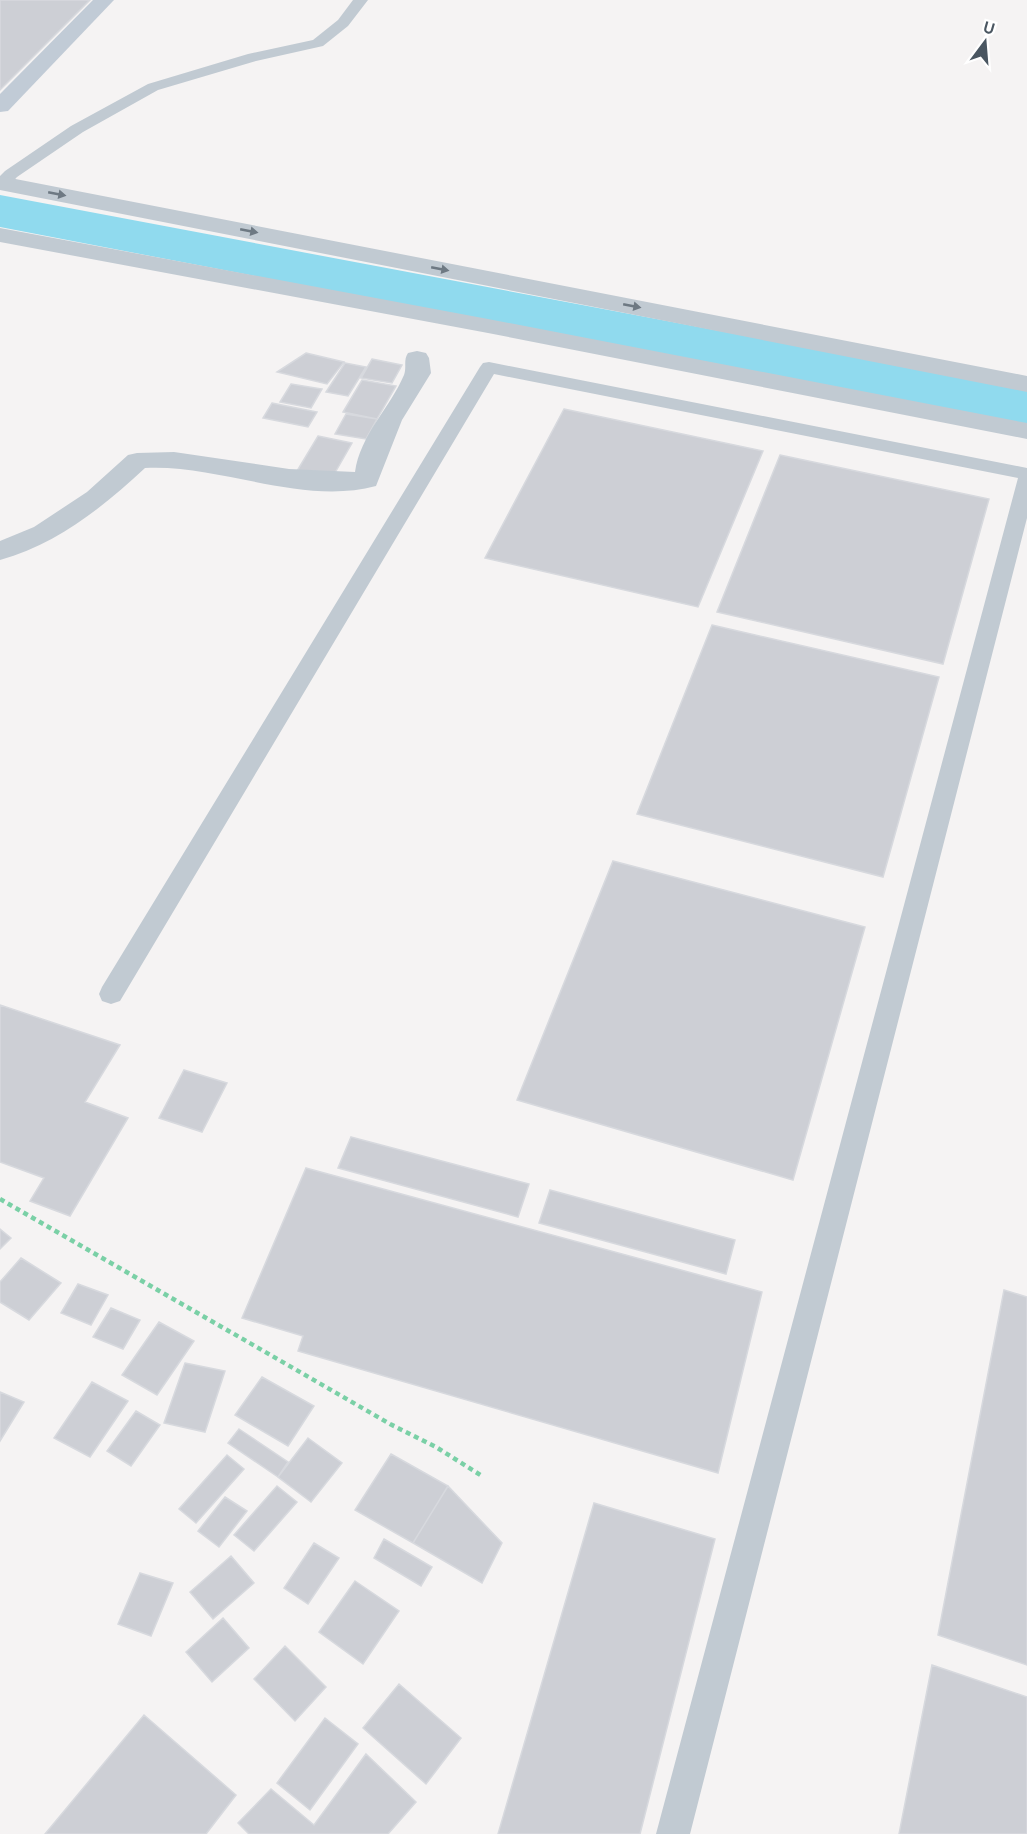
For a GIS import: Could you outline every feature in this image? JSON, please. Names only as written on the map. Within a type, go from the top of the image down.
[{"type":"street","points":[[0,106],[104,0]]},
{"type":"street","points":[[1,183],[1027,384]]},
{"type":"street","points":[[0,235],[476,323],[1027,431]]},
{"type":"street","points":[[0,551],[44,533],[97,498],[137,461],[166,460],[343,483],[367,480],[369,466],[389,420],[418,373],[417,358]]},
{"type":"lane","points":[[1,183],[77,129],[153,87],[253,57],[318,43],[344,23],[362,0]]},
{"type":"lane","points":[[111,994],[489,367],[1027,474]]},
{"type":"lane","points":[[674,1834],[1027,480]]},
{"type":"path","points":[[0,1199],[380,1418],[436,1447],[482,1476]]},
{"type":"building","points":[[0,0],[90,0],[0,90]]},
{"type":"building","points":[[306,353],[344,362],[327,384],[277,372]]},
{"type":"building","points":[[372,359],[402,365],[392,383],[361,378]]},
{"type":"building","points":[[345,363],[366,367],[348,396],[326,392]]},
{"type":"building","points":[[362,380],[396,386],[377,419],[343,412]]},
{"type":"building","points":[[291,384],[322,389],[311,408],[280,402]]},
{"type":"building","points":[[272,403],[317,412],[308,427],[263,418]]},
{"type":"building","points":[[564,409],[763,451],[698,607],[485,558]]},
{"type":"building","points":[[346,414],[377,419],[366,439],[335,434]]},
{"type":"building","points":[[318,436],[352,443],[332,478],[297,471]]},
{"type":"building","points":[[780,455],[989,499],[943,664],[717,612]]},
{"type":"building","points":[[712,625],[939,677],[883,877],[637,814]]},
{"type":"building","points":[[613,861],[865,927],[793,1180],[517,1100]]},
{"type":"building","points":[[0,1005],[120,1045],[85,1102],[128,1118],[70,1216],[30,1201],[44,1178],[0,1162]]},
{"type":"building","points":[[184,1070],[227,1083],[202,1132],[159,1118]]},
{"type":"building","points":[[351,1137],[529,1184],[518,1217],[338,1168]]},
{"type":"building","points":[[306,1168],[762,1292],[718,1473],[298,1351],[303,1336],[242,1318]]},
{"type":"building","points":[[550,1190],[735,1240],[726,1274],[539,1223]]},
{"type":"building","points":[[0,1229],[11,1238],[0,1249]]},
{"type":"building","points":[[21,1258],[61,1283],[29,1320],[0,1302],[0,1282]]},
{"type":"building","points":[[78,1284],[108,1295],[91,1325],[61,1313]]},
{"type":"building","points":[[1004,1290],[1027,1297],[1027,1665],[938,1635]]},
{"type":"building","points":[[111,1308],[140,1320],[123,1349],[93,1337]]},
{"type":"building","points":[[159,1322],[194,1341],[157,1395],[122,1375]]},
{"type":"building","points":[[185,1363],[225,1371],[205,1432],[164,1423]]},
{"type":"building","points":[[262,1377],[314,1406],[288,1446],[235,1415]]},
{"type":"building","points":[[92,1382],[128,1401],[90,1457],[54,1438]]},
{"type":"building","points":[[0,1392],[24,1402],[0,1441]]},
{"type":"building","points":[[136,1411],[160,1425],[131,1466],[107,1451]]},
{"type":"building","points":[[239,1429],[288,1462],[278,1477],[228,1443]]},
{"type":"building","points":[[308,1438],[342,1463],[311,1502],[278,1477]]},
{"type":"building","points":[[391,1454],[448,1486],[413,1543],[355,1510]]},
{"type":"building","points":[[227,1455],[244,1469],[196,1523],[179,1509]]},
{"type":"building","points":[[277,1486],[297,1502],[254,1551],[234,1535]]},
{"type":"building","points":[[448,1486],[502,1543],[482,1583],[413,1543]]},
{"type":"building","points":[[225,1497],[247,1511],[219,1547],[198,1531]]},
{"type":"building","points":[[594,1503],[715,1539],[640,1834],[498,1834]]},
{"type":"building","points":[[384,1539],[432,1567],[421,1586],[374,1558]]},
{"type":"building","points":[[314,1543],[339,1558],[308,1604],[284,1588]]},
{"type":"building","points":[[231,1556],[254,1583],[213,1619],[190,1592]]},
{"type":"building","points":[[140,1573],[173,1583],[151,1636],[118,1624]]},
{"type":"building","points":[[355,1581],[399,1611],[363,1664],[319,1632]]},
{"type":"building","points":[[223,1618],[249,1648],[212,1682],[186,1652]]},
{"type":"building","points":[[285,1646],[326,1687],[295,1721],[254,1679]]},
{"type":"building","points":[[932,1665],[1027,1697],[1027,1834],[899,1834]]},
{"type":"building","points":[[399,1684],[461,1738],[426,1784],[363,1728]]},
{"type":"building","points":[[144,1715],[236,1795],[206,1834],[45,1834]]},
{"type":"building","points":[[325,1718],[358,1744],[310,1810],[277,1783]]},
{"type":"building","points":[[366,1754],[416,1802],[388,1834],[249,1834],[238,1823],[271,1789],[314,1825]]},
{"type":"waterway","points":[[0,211],[1027,407]]}]
